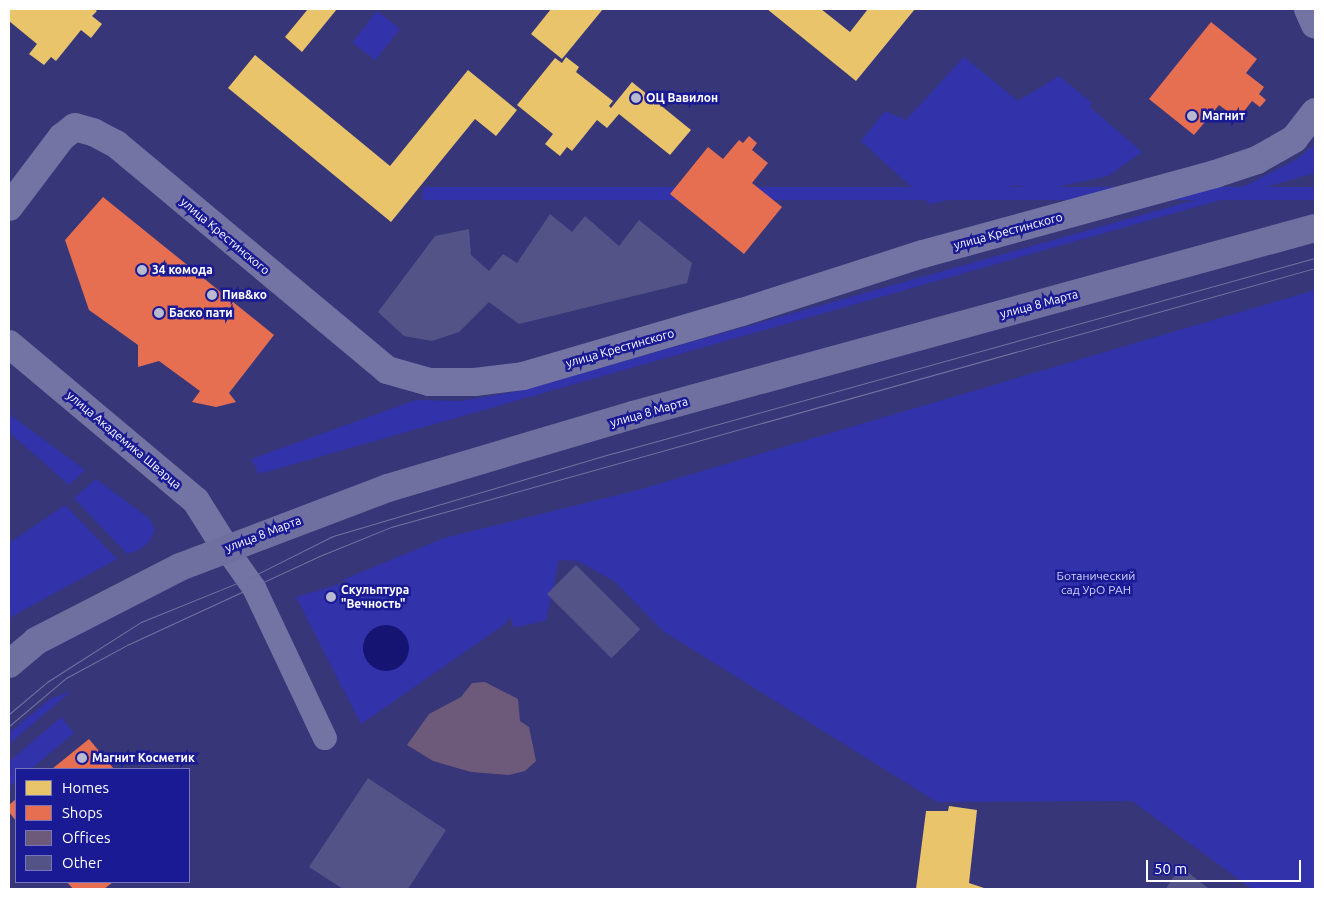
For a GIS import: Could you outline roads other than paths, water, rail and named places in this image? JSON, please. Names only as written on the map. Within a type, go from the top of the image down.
[{"type":"main road","name":"улица 8 Марта","points":[[9,664],[36,642],[108,601],[225,548],[388,488],[624,418],[1315,228]]},
{"type":"street","points":[[1308,9],[1315,25]]},
{"type":"street","name":"улица Крестинского","points":[[9,207],[62,137],[75,128],[93,132],[116,144],[387,370],[429,382],[475,382],[524,376],[742,312],[923,254],[1215,174],[1257,160],[1294,139],[1315,112]]},
{"type":"street","name":"улица Академика Шварца","points":[[9,344],[196,501],[225,548]]},
{"type":"street","points":[[225,548],[254,588],[325,738]]},
{"type":"tram line","points":[[9,714],[47,682],[141,622],[247,579],[333,536],[614,453],[1315,258]]},
{"type":"tram line","points":[[9,726],[66,678],[127,645],[322,555],[391,527],[1315,268]]},
{"type":"place","name":"ОЦ Вавилон","points":[[636,98]]},
{"type":"place","name":"Магнит","points":[[1192,116]]},
{"type":"place","name":"34 комода","points":[[142,270]]},
{"type":"place","name":"Пив&ко","points":[[212,295]]},
{"type":"place","name":"Баско пати","points":[[159,313]]},
{"type":"place","name":"Скульптура \"Вечность\"","points":[[331,597]]},
{"type":"place","name":"Магнит Косметик","points":[[82,758]]},
{"type":"park label","name":"Ботанический сад УрО РАН","points":[[1096,583]]}]
